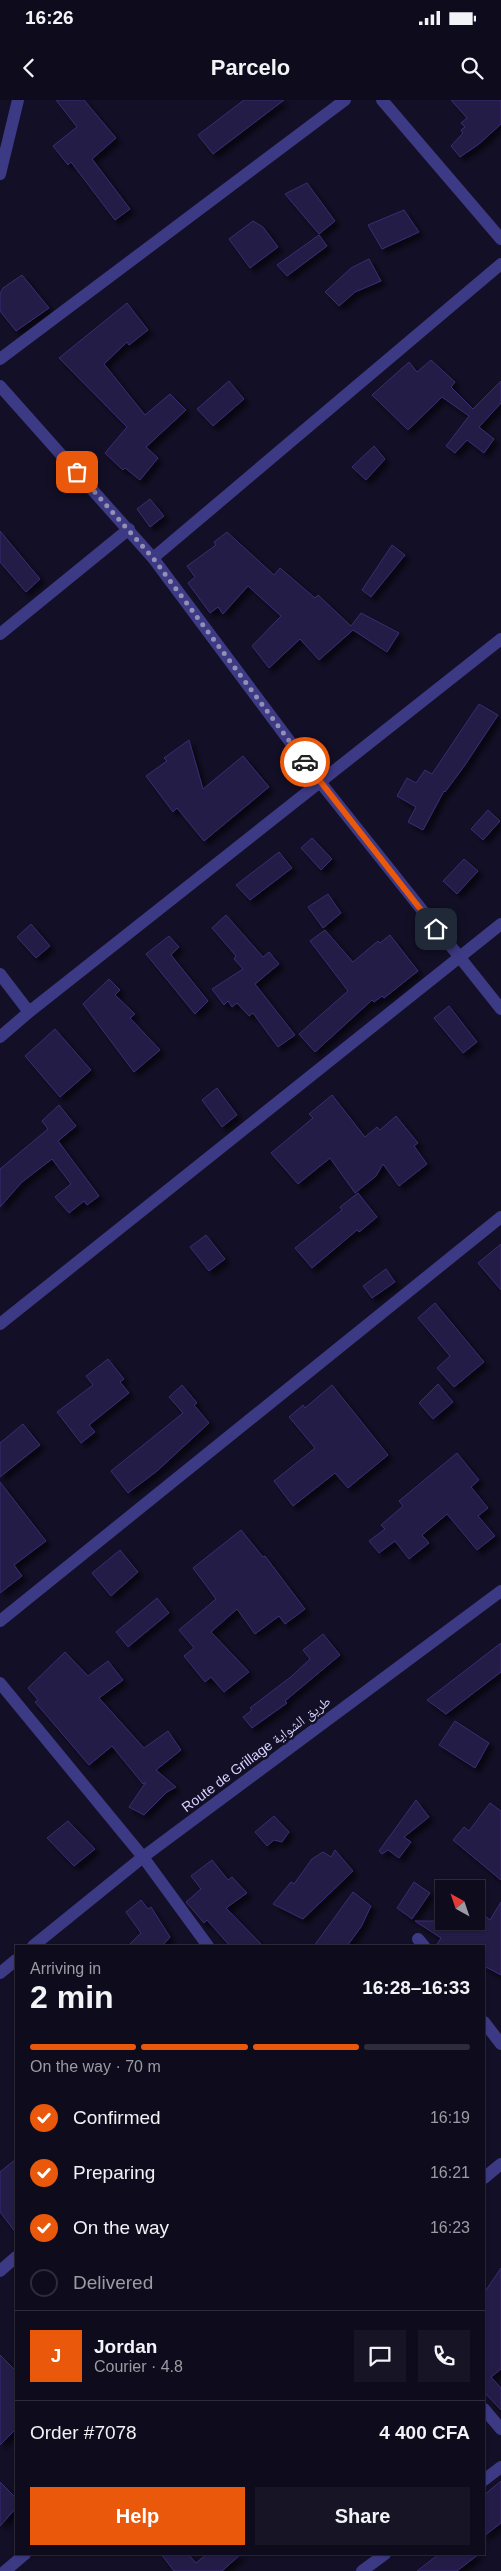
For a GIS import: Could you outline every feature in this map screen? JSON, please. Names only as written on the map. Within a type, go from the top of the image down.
[{"type":"street","points":[[0,174],[18,100]]},
{"type":"street","points":[[0,359],[344,100]]},
{"type":"street","points":[[382,100],[501,239]]},
{"type":"street","points":[[153,558],[501,264]]},
{"type":"street","points":[[0,386],[153,558],[320,782],[459,958],[501,1008]]},
{"type":"street","points":[[0,634],[128,529]]},
{"type":"street","points":[[0,1038],[29,1012],[501,639]]},
{"type":"street","points":[[0,1324],[501,924]]},
{"type":"street","points":[[0,974],[29,1012]]},
{"type":"street","points":[[0,1621],[501,1217]]},
{"type":"street","name":"Route de Grillage طريق الشواية","points":[[34,1945],[143,1857],[501,1592]]},
{"type":"street","points":[[0,1682],[143,1857],[207,1945]]},
{"type":"street","points":[[0,1973],[15,1961]]},
{"type":"street","points":[[485,2023],[501,2044]]},
{"type":"street","points":[[485,2177],[501,2164]]},
{"type":"street","points":[[0,2272],[15,2258]]},
{"type":"street","points":[[485,2409],[501,2429]]},
{"type":"street","points":[[485,2479],[501,2467]]},
{"type":"street","points":[[5,2571],[24,2555]]},
{"type":"street","points":[[362,2571],[384,2555]]},
{"type":"building","points":[[56,100],[84,100],[116,138],[92,159],[130,209],[115,220],[71,162],[68,165],[53,146],[77,127]]},
{"type":"building","points":[[244,100],[284,100],[213,154],[198,135]]},
{"type":"building","points":[[451,100],[501,100],[501,124],[479,144],[460,157],[451,146],[463,133],[461,130],[465,127],[461,123],[467,118]]},
{"type":"building","points":[[307,183],[335,221],[319,234],[285,194]]},
{"type":"building","points":[[404,210],[419,232],[382,249],[368,225]]},
{"type":"building","points":[[253,221],[263,227],[278,247],[250,268],[229,239]]},
{"type":"building","points":[[319,235],[327,246],[287,276],[277,265]]},
{"type":"building","points":[[369,259],[381,281],[355,292],[339,306],[325,292],[351,268]]},
{"type":"building","points":[[22,275],[49,308],[16,331],[0,311],[0,294],[3,288]]},
{"type":"building","points":[[127,303],[148,330],[129,345],[127,342],[104,364],[145,415],[170,394],[186,410],[146,447],[158,458],[140,480],[125,468],[123,470],[105,453],[127,427],[59,358]]},
{"type":"building","points":[[431,360],[455,382],[451,387],[473,409],[501,381],[501,403],[479,427],[494,439],[484,453],[467,440],[455,453],[446,446],[469,416],[442,397],[408,430],[372,395],[409,362],[417,372]]},
{"type":"building","points":[[229,381],[244,399],[213,426],[197,409]]},
{"type":"building","points":[[374,446],[385,459],[366,480],[352,467]]},
{"type":"building","points":[[150,499],[164,516],[150,527],[137,509]]},
{"type":"building","points":[[0,531],[40,579],[26,592],[0,562]]},
{"type":"building","points":[[227,532],[274,575],[280,568],[315,598],[318,595],[351,626],[361,613],[399,633],[387,652],[353,630],[319,660],[300,639],[269,668],[252,646],[281,616],[248,586],[223,614],[218,607],[210,613],[188,583],[195,577],[187,566],[216,545],[214,542]]},
{"type":"building","points":[[392,545],[405,555],[371,597],[362,590]]},
{"type":"building","points":[[479,704],[498,715],[465,765],[444,791],[423,830],[408,822],[416,807],[397,796],[407,778],[416,783],[425,770],[432,774]]},
{"type":"building","points":[[189,740],[203,789],[243,756],[269,787],[204,841],[177,808],[173,812],[146,776],[167,761],[164,758]]},
{"type":"building","points":[[488,810],[500,821],[483,840],[471,829]]},
{"type":"building","points":[[312,838],[332,859],[321,870],[301,848]]},
{"type":"building","points":[[279,852],[292,868],[250,900],[236,885]]},
{"type":"building","points":[[464,859],[478,871],[457,894],[443,881]]},
{"type":"building","points":[[328,894],[341,913],[323,928],[308,907]]},
{"type":"building","points":[[226,915],[263,957],[269,952],[279,964],[255,984],[295,1035],[278,1047],[253,1013],[249,1016],[237,1003],[232,1007],[228,1001],[224,1005],[212,989],[243,969],[234,959],[236,956],[212,928]]},
{"type":"building","points":[[31,924],[50,946],[36,958],[17,937]]},
{"type":"building","points":[[325,930],[353,962],[378,941],[380,943],[390,935],[418,971],[384,998],[382,996],[374,1002],[372,1000],[315,1052],[299,1034],[348,991],[310,941]]},
{"type":"building","points":[[169,936],[179,947],[171,955],[208,1001],[195,1014],[146,954]]},
{"type":"building","points":[[109,979],[120,990],[115,995],[135,1014],[130,1018],[160,1050],[134,1072],[83,1004]]},
{"type":"building","points":[[449,1006],[477,1042],[463,1053],[434,1018]]},
{"type":"building","points":[[55,1029],[91,1070],[60,1097],[25,1056]]},
{"type":"building","points":[[217,1088],[237,1115],[222,1127],[202,1100]]},
{"type":"building","points":[[332,1095],[365,1137],[377,1127],[380,1130],[396,1116],[418,1143],[414,1146],[427,1164],[399,1186],[383,1164],[376,1176],[355,1193],[330,1158],[298,1184],[271,1153],[313,1118],[309,1114]]},
{"type":"building","points":[[59,1105],[76,1126],[58,1141],[99,1196],[87,1205],[84,1201],[69,1213],[55,1197],[71,1184],[52,1159],[22,1182],[0,1207],[0,1169],[48,1129],[42,1121]]},
{"type":"building","points":[[358,1193],[377,1217],[359,1232],[357,1230],[312,1268],[295,1248],[342,1210],[340,1207]]},
{"type":"building","points":[[206,1235],[225,1259],[209,1271],[190,1247]]},
{"type":"building","points":[[501,1244],[501,1290],[478,1263]]},
{"type":"building","points":[[386,1269],[395,1282],[372,1298],[363,1286]]},
{"type":"building","points":[[435,1303],[484,1362],[454,1387],[437,1368],[450,1356],[418,1318]]},
{"type":"building","points":[[108,1359],[124,1379],[120,1382],[129,1393],[89,1425],[95,1432],[81,1443],[57,1412],[93,1385],[86,1376]]},
{"type":"building","points":[[438,1384],[453,1402],[433,1419],[419,1403]]},
{"type":"building","points":[[182,1385],[197,1403],[194,1405],[209,1423],[157,1471],[128,1493],[111,1471],[183,1413],[169,1397]]},
{"type":"building","points":[[332,1385],[388,1455],[348,1488],[335,1473],[293,1506],[274,1481],[315,1448],[289,1417],[303,1405],[305,1408]]},
{"type":"building","points":[[23,1424],[40,1445],[0,1477],[0,1443]]},
{"type":"building","points":[[457,1453],[479,1480],[471,1487],[488,1508],[478,1516],[495,1536],[477,1550],[447,1514],[422,1535],[429,1543],[409,1559],[395,1541],[379,1553],[369,1541],[385,1529],[381,1525],[403,1506],[399,1501]]},
{"type":"building","points":[[0,1482],[46,1541],[14,1565],[22,1576],[0,1593]]},
{"type":"building","points":[[241,1530],[263,1557],[265,1556],[305,1609],[285,1624],[279,1616],[255,1634],[237,1609],[211,1632],[249,1672],[224,1692],[211,1677],[205,1682],[184,1656],[194,1648],[179,1630],[216,1599],[193,1568]]},
{"type":"building","points":[[120,1550],[138,1572],[111,1596],[92,1573]]},
{"type":"building","points":[[157,1598],[169,1613],[128,1647],[116,1632]]},
{"type":"building","points":[[323,1634],[340,1655],[285,1701],[287,1703],[252,1728],[243,1717],[252,1710],[250,1708],[292,1676],[310,1659],[303,1650]]},
{"type":"building","points":[[501,1643],[501,1672],[446,1714],[427,1700]]},
{"type":"building","points":[[65,1652],[88,1676],[108,1661],[123,1680],[99,1698],[144,1748],[168,1731],[181,1750],[156,1770],[176,1787],[167,1792],[144,1815],[129,1807],[146,1782],[143,1784],[112,1746],[89,1765],[35,1702],[38,1700],[28,1688]]},
{"type":"building","points":[[455,1721],[489,1743],[475,1768],[439,1745]]},
{"type":"building","points":[[416,1800],[429,1817],[404,1837],[411,1842],[399,1858],[388,1850],[382,1854],[379,1851]]},
{"type":"building","points":[[490,1803],[501,1811],[501,1880],[453,1840],[464,1827],[469,1831]]},
{"type":"building","points":[[274,1816],[289,1832],[282,1842],[274,1840],[267,1846],[255,1832]]},
{"type":"building","points":[[68,1821],[95,1849],[74,1866],[47,1838]]},
{"type":"building","points":[[335,1850],[353,1871],[303,1919],[273,1904],[291,1882],[294,1884],[312,1859],[323,1852],[331,1857]]},
{"type":"building","points":[[212,1860],[228,1880],[232,1877],[247,1893],[226,1908],[262,1945],[229,1945],[207,1920],[204,1923],[186,1902],[201,1889],[191,1876]]},
{"type":"building","points":[[414,1882],[430,1893],[412,1919],[397,1908]]},
{"type":"building","points":[[353,1892],[371,1906],[361,1927],[348,1945],[315,1945]]},
{"type":"building","points":[[141,1900],[148,1909],[151,1907],[170,1937],[163,1945],[129,1945],[141,1933],[126,1912]]},
{"type":"building","points":[[501,1902],[501,1975],[485,1967],[485,1945],[437,1945],[441,1938],[415,1921],[435,1921],[435,1930],[485,1930],[485,1916],[490,1920]]},
{"type":"building","points":[[15,2160],[15,2232],[0,2212],[0,2172]]},
{"type":"building","points":[[501,2268],[501,2369],[491,2377],[501,2388],[501,2410],[485,2393],[485,2292]]},
{"type":"building","points":[[0,2355],[15,2370],[15,2430],[0,2445]]},
{"type":"building","points":[[501,2481],[501,2523],[485,2535],[485,2494]]},
{"type":"building","points":[[0,2482],[15,2497],[15,2509],[0,2526]]},
{"type":"building","points":[[162,2555],[189,2555],[196,2563],[206,2555],[240,2555],[222,2571],[174,2571]]},
{"type":"building","points":[[438,2555],[478,2555],[457,2571],[417,2571]]},
{"type":"way so far","points":[[77,472],[153,558],[305,762]]},
{"type":"route","points":[[305,762],[436,929]]}]
